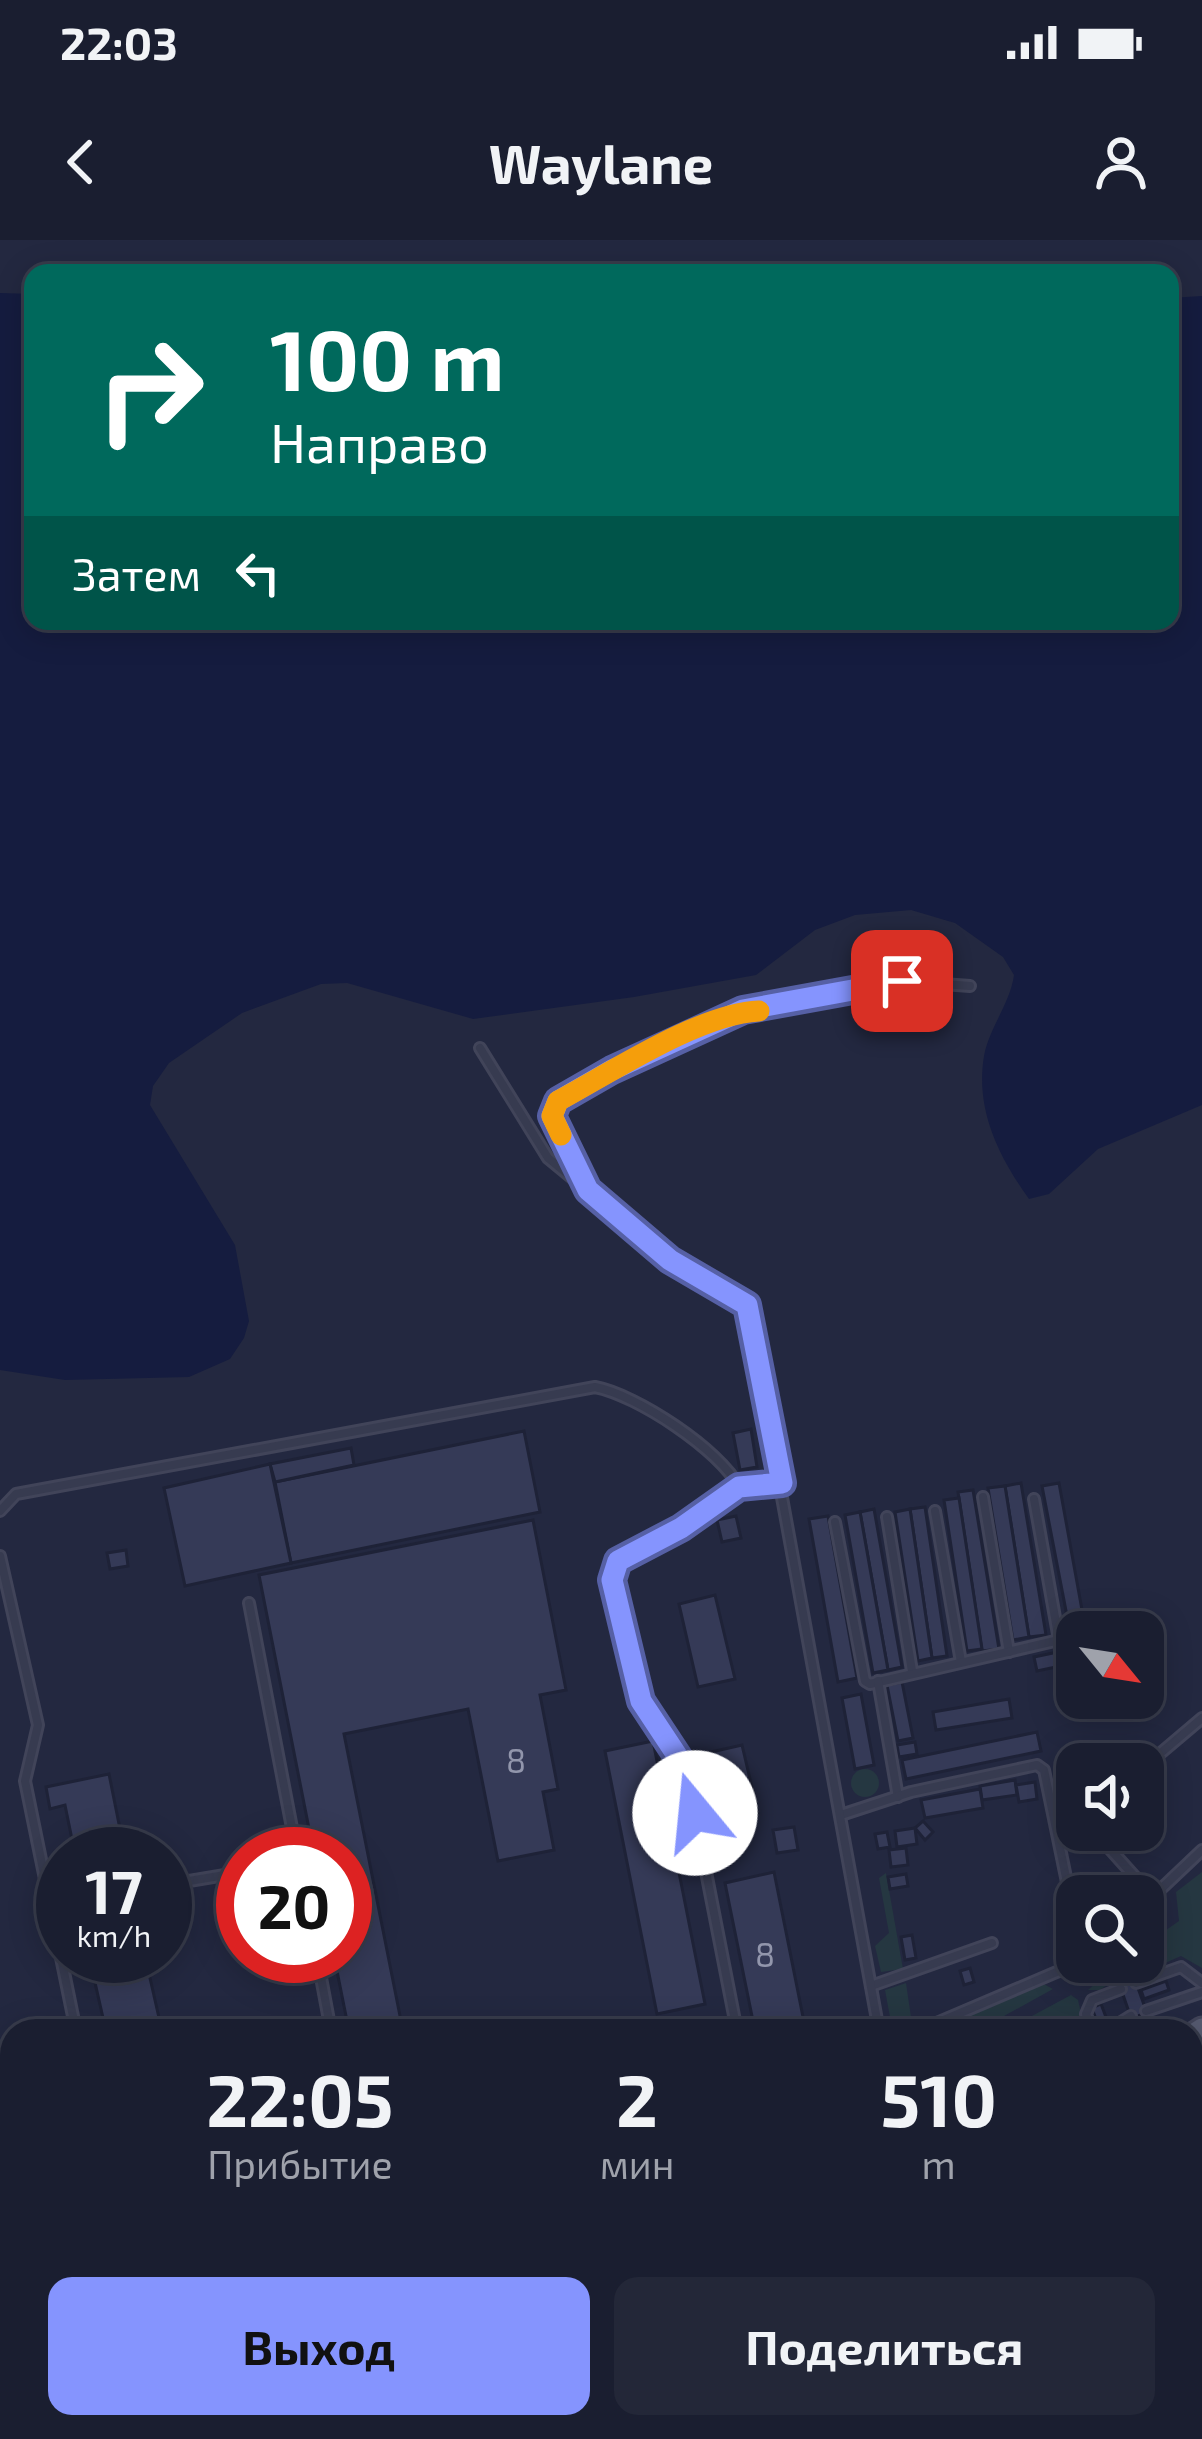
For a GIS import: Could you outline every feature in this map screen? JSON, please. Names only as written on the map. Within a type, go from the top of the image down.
[{"type":"lane","points":[[588,1190],[552,1116],[558,1101],[612,1070],[743,1010],[902,981],[970,986]]},
{"type":"lane","points":[[480,1048],[548,1158],[670,1260],[747,1305],[844,1814],[877,2019]]},
{"type":"lane","points":[[0,1511],[16,1494],[596,1387],[619,1394],[697,1442],[730,1470],[739,1487]]},
{"type":"lane","points":[[735,2019],[686,1769],[641,1701],[612,1580],[618,1561],[681,1528],[739,1487],[782,1483]]},
{"type":"lane","points":[[983,1497],[1009,1652]]},
{"type":"lane","points":[[835,1522],[865,1681],[878,1682],[1059,1640],[1034,1498]]},
{"type":"lane","points":[[935,1511],[961,1662]]},
{"type":"lane","points":[[887,1516],[912,1671]]},
{"type":"lane","points":[[0,1556],[38,1725],[25,1781],[36,1835]]},
{"type":"lane","points":[[249,1603],[292,1827]]},
{"type":"lane","points":[[878,1682],[898,1797]]},
{"type":"lane","points":[[1164,1750],[1202,1718]]},
{"type":"lane","points":[[844,1814],[1037,1765],[1044,1770],[1066,1875]]},
{"type":"lane","points":[[1164,1886],[1202,1850]]},
{"type":"lane","points":[[1112,1851],[1134,1875]]},
{"type":"lane","points":[[872,1986],[992,1943]]},
{"type":"lane","points":[[1146,2011],[1202,1988],[1181,1966],[1164,1972]]},
{"type":"lane","points":[[946,2019],[1056,1972]]},
{"type":"lane","points":[[66,1983],[74,2019]]},
{"type":"lane","points":[[321,1983],[329,2019]]},
{"type":"lane","points":[[1088,2019],[1092,2000],[1121,1989]]},
{"type":"lane","points":[[1126,2019],[1131,2016]]},
{"type":"shaded area","points":[[865,1769],[875,1773],[879,1783],[875,1793],[865,1797],[855,1793],[851,1783],[855,1773]]},
{"type":"shaded area","points":[[1202,1872],[1202,1968],[1181,1956],[1164,1964],[1164,1931],[1179,1921],[1176,1892]]},
{"type":"shaded area","points":[[886,1873],[903,1969],[881,1972],[875,1946],[889,1933],[879,1878]]},
{"type":"shaded area","points":[[1040,1982],[1053,1989],[999,2019],[958,2019]]},
{"type":"shaded area","points":[[906,1983],[911,2019],[890,2019],[885,1990]]},
{"type":"shaded area","points":[[1071,1995],[1078,2000],[1082,2019],[1026,2019]]},
{"type":"water","points":[[0,293],[24,294],[24,630],[1179,630],[1179,297],[1202,296],[1202,1105],[1098,1149],[1049,1194],[1029,1199],[999,1150],[983,1095],[984,1056],[1014,975],[1003,957],[955,923],[911,910],[855,915],[815,930],[756,975],[473,1019],[347,983],[321,984],[242,1013],[169,1063],[153,1086],[150,1105],[235,1245],[249,1321],[230,1359],[189,1377],[65,1380],[0,1370]]},
{"type":"building","points":[[751,1429],[757,1467],[740,1470],[733,1433]]},
{"type":"building","points":[[524,1431],[540,1512],[291,1563],[275,1482]]},
{"type":"building","points":[[351,1448],[354,1465],[275,1482],[270,1464]]},
{"type":"building","points":[[270,1464],[291,1563],[185,1586],[164,1488]]},
{"type":"building","points":[[1021,1483],[1046,1635],[1029,1637],[1005,1486]]},
{"type":"building","points":[[1059,1483],[1082,1611],[1066,1611],[1042,1486]]},
{"type":"building","points":[[1005,1486],[1029,1637],[1013,1640],[988,1488]]},
{"type":"building","points":[[973,1490],[999,1649],[982,1651],[958,1492]]},
{"type":"building","points":[[959,1498],[982,1649],[967,1651],[944,1500]]},
{"type":"building","points":[[925,1507],[947,1656],[932,1658],[910,1509]]},
{"type":"building","points":[[874,1509],[902,1667],[888,1670],[860,1512]]},
{"type":"building","points":[[910,1509],[932,1658],[918,1661],[895,1512]]},
{"type":"building","points":[[860,1512],[888,1670],[873,1673],[845,1515]]},
{"type":"building","points":[[736,1516],[741,1538],[722,1542],[717,1520]]},
{"type":"building","points":[[828,1516],[857,1678],[838,1682],[809,1519]]},
{"type":"building","points":[[533,1520],[566,1690],[540,1695],[558,1789],[543,1792],[554,1850],[498,1861],[468,1709],[344,1734],[362,1827],[309,1827],[259,1575]]},
{"type":"building","points":[[126,1550],[128,1566],[110,1569],[107,1553]]},
{"type":"building","points":[[715,1595],[735,1679],[698,1687],[679,1604]]},
{"type":"building","points":[[1056,1652],[1056,1667],[1037,1671],[1034,1657]]},
{"type":"building","points":[[902,1682],[913,1738],[898,1741],[887,1685]]},
{"type":"building","points":[[861,1694],[874,1765],[855,1769],[842,1698]]},
{"type":"building","points":[[1009,1699],[1012,1718],[936,1730],[933,1712]]},
{"type":"building","points":[[1037,1732],[1041,1751],[906,1779],[902,1760]]},
{"type":"building","points":[[653,1741],[705,2004],[657,2014],[605,1751]]},
{"type":"building","points":[[915,1742],[917,1754],[899,1757],[897,1745]]},
{"type":"building","points":[[742,1745],[758,1813],[723,1821],[707,1753]]},
{"type":"building","points":[[109,1774],[120,1827],[69,1827],[65,1805],[50,1809],[46,1787]]},
{"type":"building","points":[[1015,1780],[1017,1795],[982,1800],[980,1786]]},
{"type":"building","points":[[1035,1782],[1037,1799],[1019,1802],[1016,1785]]},
{"type":"building","points":[[980,1789],[983,1808],[925,1818],[921,1800]]},
{"type":"building","points":[[923,1821],[933,1832],[925,1840],[915,1828]]},
{"type":"building","points":[[794,1827],[798,1850],[777,1853],[773,1830]]},
{"type":"building","points":[[915,1828],[917,1844],[897,1847],[895,1831]]},
{"type":"building","points":[[887,1832],[890,1847],[878,1849],[875,1834]]},
{"type":"building","points":[[906,1848],[908,1865],[891,1867],[889,1850]]},
{"type":"building","points":[[774,1872],[803,2019],[753,2019],[725,1883]]},
{"type":"building","points":[[906,1874],[908,1886],[890,1889],[888,1877]]},
{"type":"building","points":[[372,1875],[401,2019],[347,2019],[339,1983],[372,1983]]},
{"type":"building","points":[[912,1935],[916,1958],[905,1960],[901,1937]]},
{"type":"building","points":[[970,1968],[974,1982],[964,1985],[960,1971]]},
{"type":"building","points":[[1164,1982],[1169,1990],[1144,1999],[1141,1990]]},
{"type":"building","points":[[95,1983],[151,1983],[159,2019],[103,2019]]},
{"type":"building","points":[[1119,1983],[1136,1983],[1147,2013],[1131,2018]]},
{"type":"building","points":[[1101,2004],[1107,2019],[1096,2019],[1092,2008]]},
{"type":"slow traffic","points":[[561,1135],[552,1116],[558,1101],[612,1070],[743,1010],[759,1011]]},
{"type":"route","points":[[695,1813],[686,1769],[641,1701],[612,1580],[618,1561],[634,1549],[681,1528],[739,1487],[782,1483],[751,1318],[747,1305],[735,1294],[670,1260],[588,1190],[552,1116],[558,1101],[612,1070],[743,1010],[754,1012],[902,981]]}]
